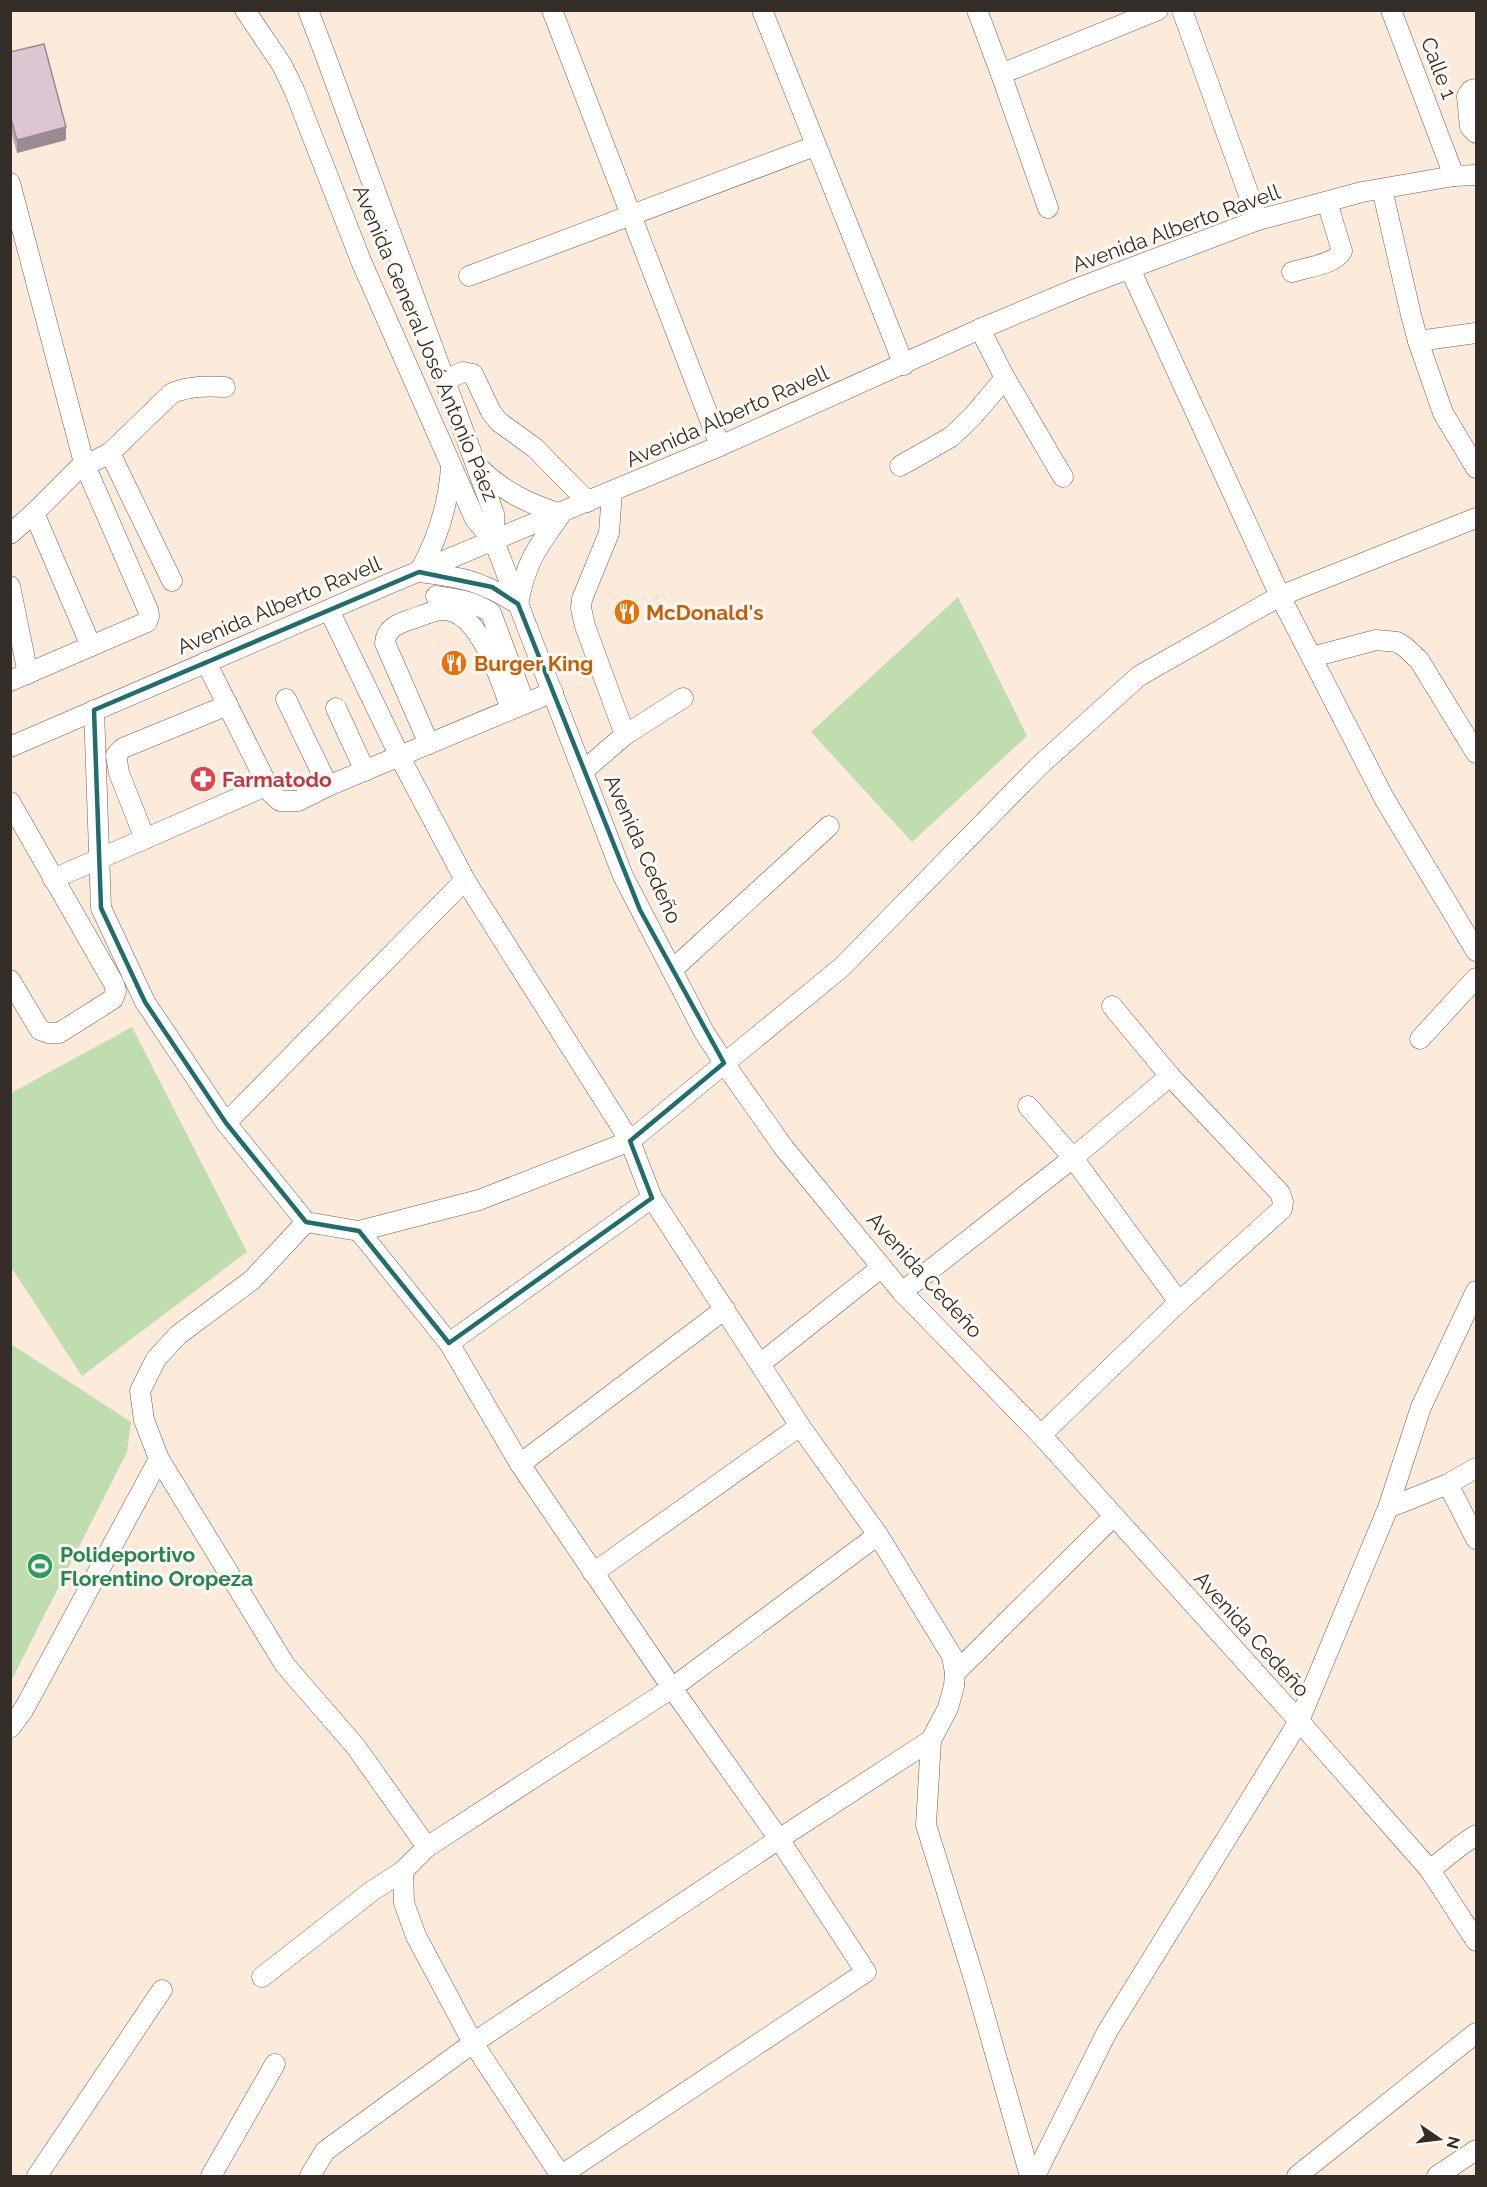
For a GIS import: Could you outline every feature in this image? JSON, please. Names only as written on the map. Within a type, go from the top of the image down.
[{"type":"street","name":"Avenida General José Antonio Páez","points":[[245,10],[282,64],[296,92],[360,261],[475,519],[494,541]]},
{"type":"street","name":"Avenida General José Antonio Páez","points":[[308,10],[494,514],[494,541]]},
{"type":"street","points":[[552,10],[720,446]]},
{"type":"street","points":[[762,10],[904,365]]},
{"type":"street","points":[[977,10],[1048,208]]},
{"type":"street","points":[[1001,74],[1158,10]]},
{"type":"street","points":[[1182,10],[1258,220]]},
{"type":"street","name":"Calle 1","points":[[1392,10],[1454,176]]},
{"type":"street","points":[[1476,89],[1471,90],[1467,96],[1470,127],[1476,133]]},
{"type":"street","points":[[469,276],[815,146]]},
{"type":"street","name":"Avenida Alberto Ravell","points":[[10,747],[720,446],[980,329],[1130,269],[1258,220],[1382,189],[1454,176],[1476,175]]},
{"type":"street","points":[[10,183],[84,463],[149,616],[147,622],[19,678],[10,586]]},
{"type":"street","points":[[1382,189],[1418,341],[1443,413],[1476,468]]},
{"type":"street","points":[[1292,272],[1339,257],[1342,251],[1327,202]]},
{"type":"street","points":[[1130,269],[1280,596],[1384,798],[1476,951]]},
{"type":"street","points":[[980,329],[1005,378],[1063,477]]},
{"type":"street","points":[[1418,341],[1476,333]]},
{"type":"street","points":[[445,380],[463,372],[473,374],[491,412],[499,422],[535,448],[588,502]]},
{"type":"street","points":[[900,466],[951,436],[973,416],[1005,378]]},
{"type":"street","points":[[10,534],[84,463],[88,464],[110,453],[172,393],[185,388],[225,387]]},
{"type":"street","points":[[110,453],[172,581]]},
{"type":"street","points":[[452,466],[450,487],[440,527],[419,572],[460,577],[492,587],[518,603],[523,578],[532,554],[561,514],[512,494],[475,464]]},
{"type":"street","points":[[612,492],[609,533],[582,599],[581,608],[585,626],[625,735]]},
{"type":"street","points":[[34,513],[91,646]]},
{"type":"street","points":[[94,710],[100,908],[145,1002],[226,1122],[306,1222],[359,1231],[478,1200],[630,1142],[842,967],[1040,766],[1139,676],[1280,596],[1476,518]]},
{"type":"street","name":"Avenida Cedeño","points":[[494,541],[623,876],[704,1032],[724,1063],[784,1148],[902,1292],[1041,1435],[1299,1721],[1430,1870],[1476,1941]]},
{"type":"street","points":[[436,597],[465,600],[491,613],[518,707]]},
{"type":"street","points":[[429,744],[385,643],[385,636],[391,628],[404,622],[442,609],[452,611],[463,618],[475,630],[491,655],[518,707]]},
{"type":"street","points":[[329,610],[399,756],[465,879],[630,1142],[652,1198],[800,1426],[878,1535],[952,1656],[955,1673],[954,1686],[948,1708],[931,1740],[926,1825],[975,1982],[1030,2176]]},
{"type":"street","points":[[1312,657],[1376,640],[1397,642],[1419,660],[1476,753]]},
{"type":"street","points":[[207,662],[272,794],[280,801],[298,801],[328,786],[553,692]]},
{"type":"street","points":[[583,771],[625,735],[683,698]]},
{"type":"street","points":[[286,699],[328,786]]},
{"type":"street","points":[[145,839],[119,773],[116,755],[123,748],[228,705]]},
{"type":"street","points":[[336,708],[365,771]]},
{"type":"street","points":[[53,879],[268,785]]},
{"type":"street","points":[[10,802],[116,991],[113,999],[59,1033],[48,1033],[40,1030],[10,980]]},
{"type":"street","points":[[672,970],[829,825]]},
{"type":"street","points":[[226,1122],[465,879]]},
{"type":"street","points":[[1420,1039],[1476,978]]},
{"type":"street","points":[[1041,1435],[1179,1302],[1282,1209],[1283,1202],[1280,1193],[1170,1076],[1112,1006]]},
{"type":"street","points":[[902,1292],[1073,1158],[1170,1076]]},
{"type":"street","points":[[1028,1106],[1073,1158],[1117,1221],[1179,1302]]},
{"type":"street","points":[[448,1343],[652,1198]]},
{"type":"street","points":[[306,1222],[252,1280],[178,1335],[156,1359],[140,1391],[144,1419],[159,1460],[285,1665],[356,1747],[427,1847]]},
{"type":"street","points":[[359,1231],[448,1343],[520,1464],[778,1839],[866,1972],[560,2176],[473,2043],[416,1936],[404,1903],[403,1870]]},
{"type":"street","points":[[760,1364],[882,1267]]},
{"type":"street","points":[[1035,2176],[1107,2032],[1299,1721],[1388,1508],[1421,1407],[1476,1291]]},
{"type":"street","points":[[520,1464],[725,1309]]},
{"type":"street","points":[[593,1573],[800,1426]]},
{"type":"street","points":[[10,1728],[24,1709],[159,1460]]},
{"type":"street","points":[[1388,1508],[1448,1484],[1476,1468]]},
{"type":"street","points":[[1448,1484],[1476,1539]]},
{"type":"street","points":[[955,1673],[1113,1517]]},
{"type":"street","points":[[262,1977],[403,1870],[427,1847],[672,1688],[878,1535]]},
{"type":"street","points":[[310,2176],[325,2151],[473,2043],[778,1839],[931,1740]]},
{"type":"street","points":[[1430,1870],[1476,1835]]},
{"type":"street","points":[[38,2176],[162,1990]]},
{"type":"street","points":[[1297,2176],[1476,2033]]},
{"type":"street","points":[[211,2176],[274,2064]]},
{"type":"street","points":[[1437,2176],[1476,2150]]},
{"type":"highlighted area","points":[[419,572],[492,587],[518,604],[640,910],[724,1063],[630,1141],[652,1198],[449,1343],[359,1231],[306,1222],[226,1123],[145,1002],[101,908],[94,710]]},
{"type":"green space","points":[[958,597],[1027,736],[912,842],[811,732]]},
{"type":"green space","points":[[132,1027],[247,1252],[82,1376],[11,1267],[11,1093]]},
{"type":"green space","name":"Polideportivo Florentino Oropeza","points":[[11,1344],[131,1422],[127,1452],[11,1681]]},
{"type":"building","points":[[44,44],[66,127],[17,140],[10,115],[10,52]]},
{"type":"place","name":"McDonald's","points":[[627,612]]},
{"type":"place","name":"Burger King","points":[[454,663]]},
{"type":"place","name":"Farmatodo","points":[[203,779]]},
{"type":"place","name":"Polideportivo Florentino Oropeza","points":[[40,1566]]}]
